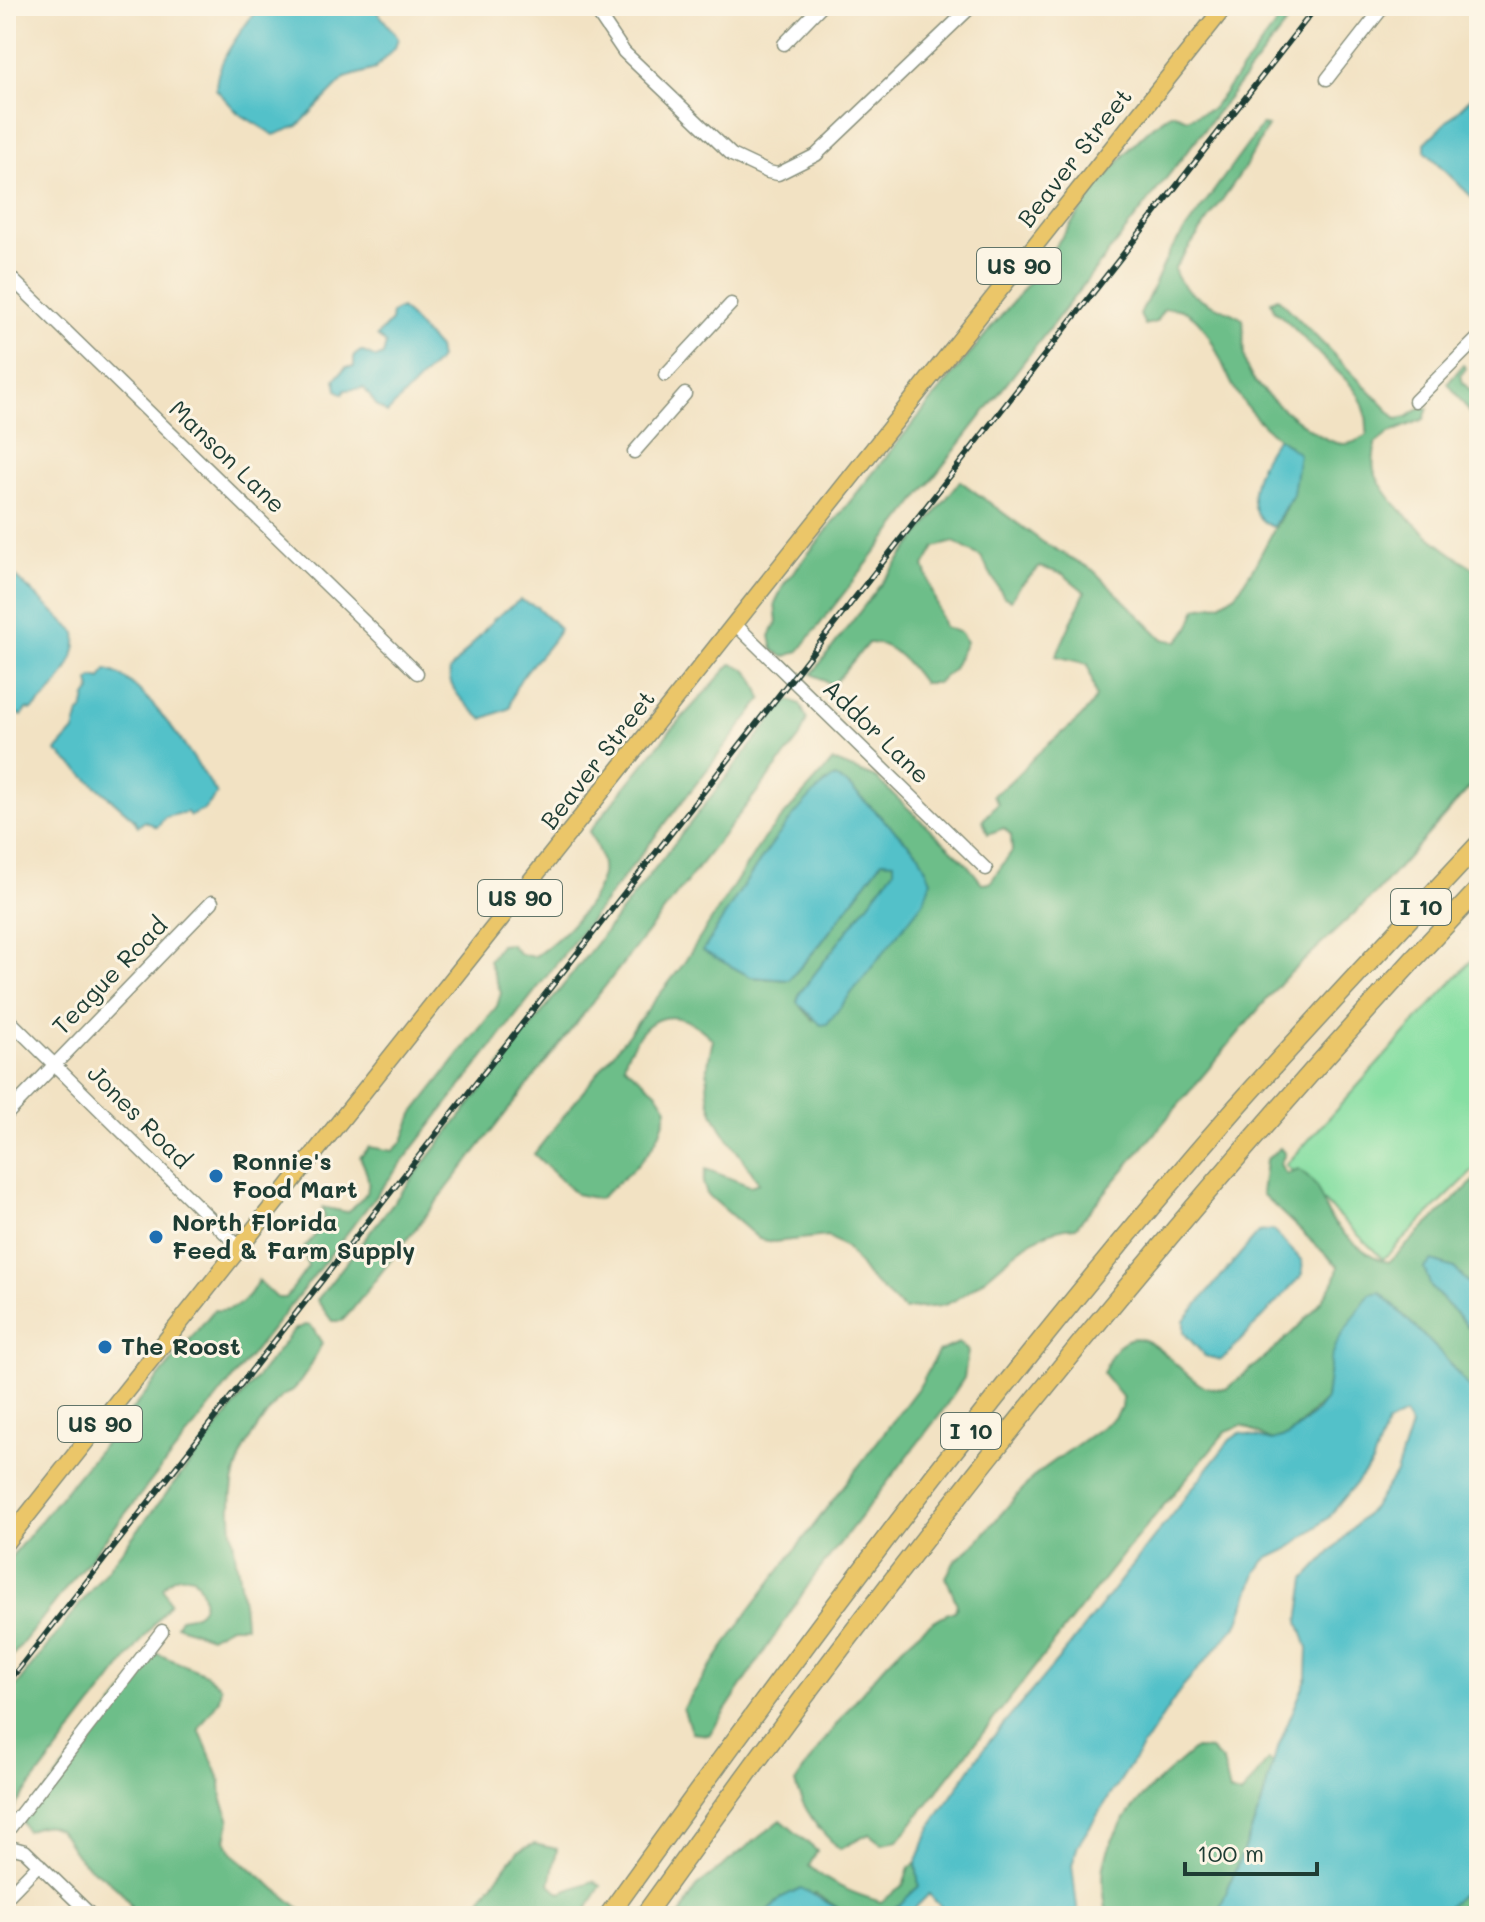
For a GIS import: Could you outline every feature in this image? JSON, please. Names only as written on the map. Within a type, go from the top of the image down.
[{"type":"highway","name":"I 10","points":[[608,1916],[796,1657],[930,1482],[1151,1207],[1235,1109],[1479,844]]},
{"type":"highway","name":"I 10","points":[[644,1916],[869,1607],[1013,1423],[1276,1109],[1479,889]]},
{"type":"main road","name":"Beaver Street","points":[[6,1542],[1225,6]]},
{"type":"street","points":[[593,6],[624,52],[732,155],[778,174],[816,155],[972,6]]},
{"type":"street","points":[[784,44],[821,6]]},
{"type":"street","points":[[1327,79],[1384,6]]},
{"type":"street","name":"Manson Lane","points":[[6,273],[417,673]]},
{"type":"street","points":[[665,375],[731,304]]},
{"type":"street","points":[[1415,401],[1479,337]]},
{"type":"street","points":[[634,452],[685,394]]},
{"type":"street","name":"Addor Lane","points":[[736,625],[986,869]]},
{"type":"street","name":"Teague Road","points":[[6,1115],[212,902]]},
{"type":"street","name":"Jones Road","points":[[6,1017],[241,1249]]},
{"type":"street","points":[[6,1833],[162,1631]]},
{"type":"street","points":[[6,1846],[25,1851],[92,1916]]},
{"type":"street","points":[[6,1898],[39,1864]]},
{"type":"green space","points":[[1290,6],[1300,6],[799,651],[784,657],[773,650],[770,636],[777,622],[775,603],[784,584],[1033,277],[1112,169],[1133,145],[1173,113],[1187,119],[1212,109]]},
{"type":"green space","points":[[1262,125],[1268,126],[1245,167],[1174,269],[1185,288],[1193,294],[1243,319],[1244,355],[1256,383],[1279,405],[1321,436],[1344,444],[1367,435],[1365,409],[1356,390],[1274,310],[1271,301],[1278,298],[1397,419],[1407,417],[1422,407],[1428,408],[1424,419],[1389,433],[1375,444],[1373,467],[1391,499],[1404,513],[1434,540],[1479,571],[1479,777],[1376,893],[1283,980],[1076,1227],[1040,1237],[979,1284],[947,1304],[904,1310],[867,1276],[847,1248],[827,1236],[774,1242],[759,1239],[707,1194],[703,1183],[706,1169],[750,1186],[759,1183],[715,1118],[707,1085],[713,1040],[685,1020],[665,1018],[647,1027],[625,1061],[624,1065],[656,1091],[667,1108],[651,1149],[599,1199],[576,1194],[534,1154],[682,966],[764,838],[833,761],[876,778],[966,863],[982,883],[990,883],[1012,851],[1011,835],[1004,828],[988,834],[983,820],[998,803],[993,795],[1079,719],[1096,697],[1088,664],[1056,656],[1085,592],[1063,574],[1040,567],[1020,586],[1011,600],[1004,597],[981,557],[954,542],[935,547],[924,566],[944,627],[961,633],[966,642],[953,669],[937,683],[923,683],[893,650],[877,643],[868,643],[833,685],[812,674],[960,481],[1044,543],[1093,570],[1163,639],[1177,642],[1189,628],[1197,608],[1220,604],[1237,593],[1256,563],[1293,494],[1289,445],[1257,419],[1244,403],[1208,334],[1190,314],[1178,309],[1164,309],[1156,322],[1145,325],[1140,315],[1170,251]],"holes":[[[826,782],[848,785],[919,854],[813,1020],[797,1002],[800,993],[894,870],[894,862],[882,861],[821,943],[789,980],[757,978],[733,906],[779,836]]]},
{"type":"green space","points":[[1463,365],[1466,368],[1461,375],[1463,383],[1479,399],[1479,425],[1448,383]]},
{"type":"green space","points":[[731,664],[743,668],[751,676],[762,699],[302,1291],[6,1664],[6,1563],[214,1310],[229,1309],[241,1303],[258,1280],[277,1298],[286,1298],[308,1267],[304,1248],[322,1224],[322,1207],[346,1212],[366,1194],[367,1174],[360,1157],[370,1147],[393,1151],[403,1141],[413,1114],[497,1006],[501,993],[489,961],[500,945],[510,944],[520,954],[534,957],[575,921],[592,898],[602,874],[601,858],[589,832],[670,731]]},
{"type":"green space","points":[[790,700],[800,704],[807,719],[800,737],[351,1311],[342,1321],[332,1321],[317,1300],[782,706]]},
{"type":"green space","points":[[1479,952],[1479,1165],[1383,1259],[1286,1165]]},
{"type":"green space","points":[[1280,1148],[1285,1154],[1280,1164],[1286,1174],[1298,1169],[1304,1173],[1316,1187],[1330,1218],[1344,1234],[1362,1249],[1389,1262],[1479,1176],[1479,1294],[1454,1268],[1432,1261],[1431,1287],[1479,1338],[1479,1400],[1441,1353],[1380,1292],[1331,1359],[1326,1399],[1288,1436],[1272,1441],[1242,1425],[1226,1431],[1133,1542],[898,1841],[882,1844],[869,1834],[840,1849],[813,1819],[795,1783],[845,1713],[890,1660],[935,1620],[955,1611],[957,1604],[946,1577],[955,1561],[975,1544],[1035,1475],[1113,1419],[1122,1408],[1123,1398],[1103,1373],[1114,1351],[1126,1340],[1138,1339],[1150,1343],[1201,1385],[1226,1389],[1292,1333],[1324,1297],[1334,1281],[1338,1266],[1262,1194],[1266,1160]]},
{"type":"green space","points":[[311,1326],[322,1343],[301,1380],[293,1390],[279,1398],[258,1427],[244,1450],[234,1478],[231,1520],[245,1626],[230,1626],[210,1637],[176,1625],[180,1618],[201,1609],[203,1598],[193,1577],[173,1578],[163,1588],[170,1603],[6,1818],[6,1699],[294,1330]]},
{"type":"green space","points":[[959,1343],[968,1351],[964,1378],[941,1413],[813,1578],[709,1735],[692,1733],[683,1708],[748,1612],[921,1384],[938,1352]]},
{"type":"green space","points":[[155,1653],[206,1674],[221,1687],[219,1699],[199,1729],[221,1782],[222,1801],[230,1820],[226,1840],[233,1854],[309,1916],[135,1916],[118,1888],[79,1858],[56,1828],[47,1826],[26,1831],[22,1821]]},
{"type":"green space","points":[[1195,1749],[1211,1750],[1223,1762],[1230,1792],[1241,1796],[1268,1760],[1274,1763],[1261,1806],[1217,1916],[1107,1916],[1103,1872],[1117,1831],[1139,1800]]},
{"type":"green space","points":[[781,1820],[817,1851],[809,1866],[843,1888],[881,1902],[903,1886],[909,1868],[916,1863],[919,1886],[895,1912],[887,1916],[851,1916],[816,1894],[782,1897],[764,1916],[680,1916],[696,1887]]},
{"type":"green space","points":[[534,1844],[557,1849],[550,1884],[560,1893],[593,1881],[601,1885],[583,1916],[468,1916],[518,1851]]},
{"type":"green space","points":[[1479,1876],[1479,1913],[1439,1916]]},
{"type":"water","points":[[259,6],[373,6],[398,38],[395,48],[375,69],[345,78],[298,126],[274,135],[238,113],[216,89],[225,56]]},
{"type":"water","points":[[1479,90],[1479,204],[1425,151],[1425,143]]},
{"type":"water","points":[[401,308],[438,348],[440,359],[387,413],[377,406],[364,388],[345,390],[343,394],[337,390],[335,379],[346,367],[354,367],[354,356],[361,351],[376,358],[383,355],[386,344],[377,336],[391,321],[392,313]]},
{"type":"water","points":[[1278,438],[1299,454],[1293,494],[1273,527],[1255,509],[1253,497],[1258,471]]},
{"type":"water","points":[[6,549],[13,563],[7,567],[12,573],[76,633],[74,654],[63,676],[40,703],[32,710],[26,709],[22,716],[6,709]]},
{"type":"water","points":[[520,600],[537,607],[560,629],[523,675],[510,708],[482,719],[455,691],[450,670],[494,619]]},
{"type":"water","points":[[106,670],[120,675],[135,687],[183,743],[217,794],[204,810],[190,816],[187,812],[165,817],[157,827],[145,821],[138,826],[133,818],[56,751],[74,731],[91,690],[89,681],[94,677],[101,679]]},
{"type":"water","points":[[835,777],[848,785],[919,854],[931,880],[924,901],[827,1024],[821,1025],[797,1002],[800,993],[894,870],[894,862],[882,861],[821,943],[789,980],[751,977],[703,951],[781,831],[818,790]]},
{"type":"water","points":[[1273,1230],[1302,1261],[1303,1274],[1227,1355],[1221,1360],[1205,1356],[1184,1333],[1184,1320],[1259,1232]]},
{"type":"water","points":[[1432,1261],[1454,1268],[1479,1294],[1479,1338],[1431,1287],[1424,1268]]},
{"type":"water","points":[[1380,1292],[1441,1353],[1479,1400],[1479,1876],[1439,1916],[1217,1916],[1261,1806],[1276,1752],[1307,1677],[1308,1648],[1299,1622],[1305,1579],[1373,1507],[1396,1473],[1411,1426],[1404,1415],[1387,1424],[1372,1464],[1328,1518],[1288,1549],[1265,1560],[1256,1573],[1238,1624],[1183,1686],[1100,1811],[1078,1845],[1072,1865],[1078,1916],[949,1916],[929,1894],[907,1916],[887,1916],[919,1886],[916,1863],[932,1825],[987,1744],[1067,1649],[1230,1440],[1240,1433],[1272,1441],[1288,1436],[1316,1412],[1326,1399],[1331,1359],[1338,1340],[1370,1294]]},
{"type":"water","points":[[801,1888],[851,1916],[764,1916],[782,1897]]},
{"type":"railway","points":[[6,1685],[1317,6]]},
{"type":"place","name":"Ronnie's Food Mart","points":[[216,1176]]},
{"type":"place","name":"North Florida Feed & Farm Supply","points":[[156,1237]]},
{"type":"place","name":"The Roost","points":[[105,1347]]}]
